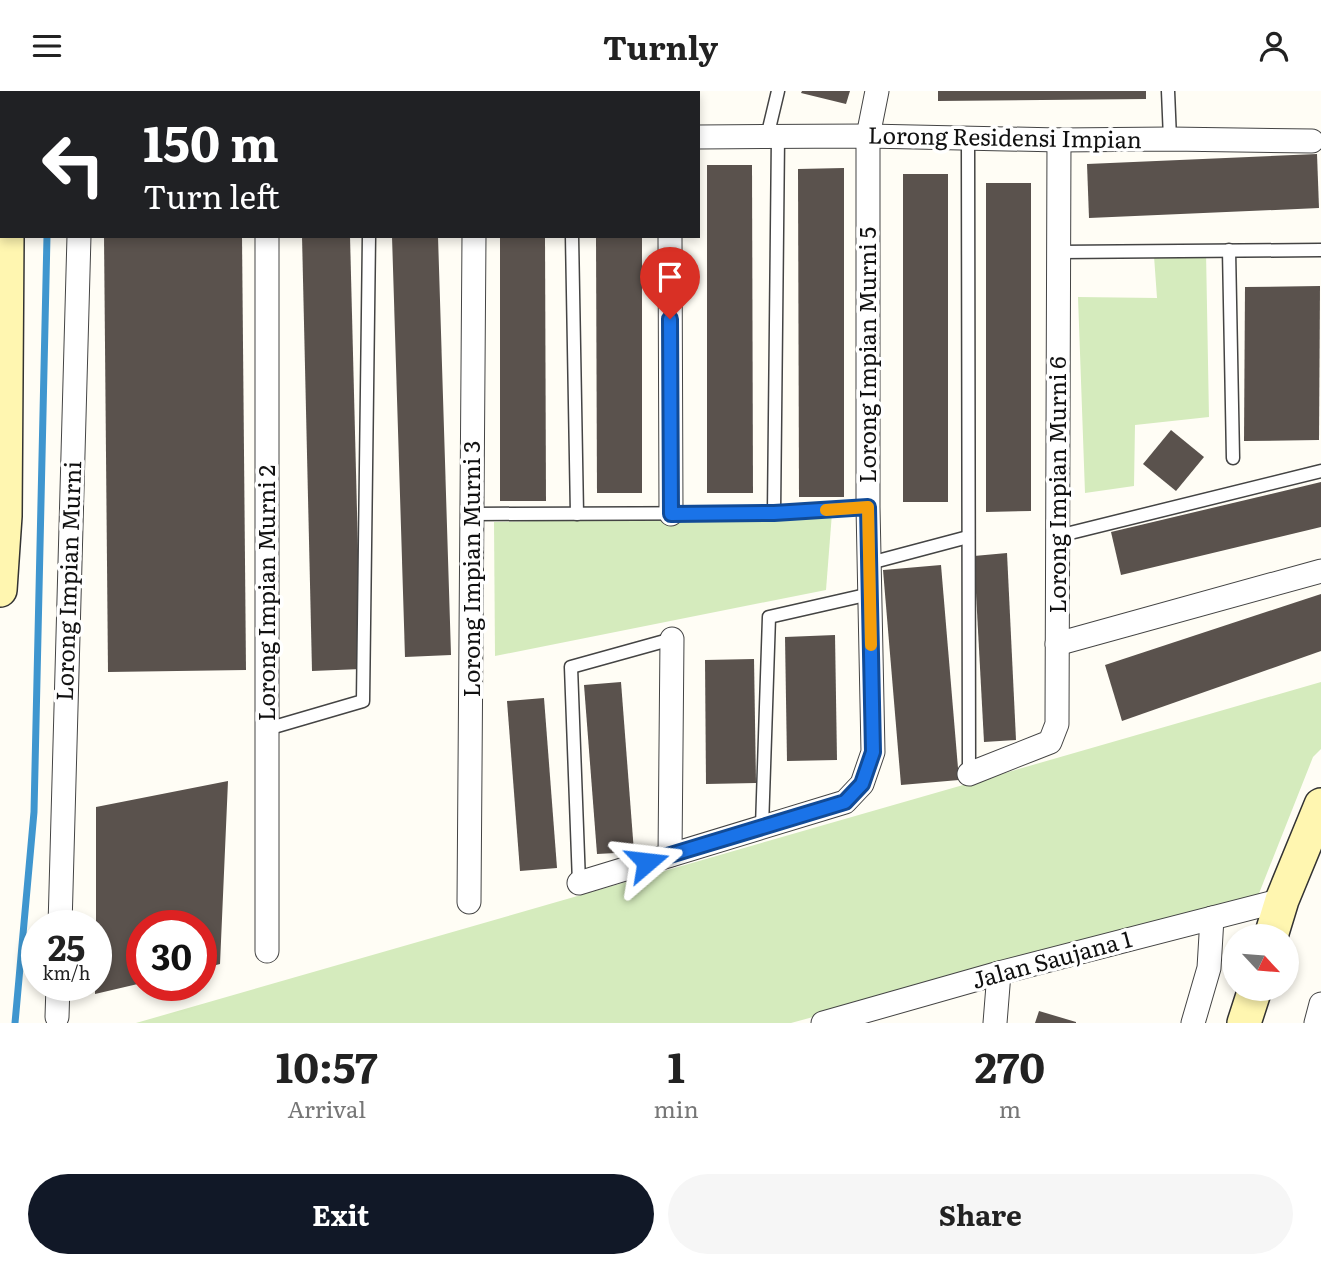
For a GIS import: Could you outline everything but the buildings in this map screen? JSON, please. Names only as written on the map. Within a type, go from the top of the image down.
[{"type":"street","name":"Lorong Impian Murni 5","points":[[579,883],[845,802],[862,784],[873,752],[868,507],[868,136],[877,91]]},
{"type":"street","name":"Lorong Residensi Impian","points":[[700,137],[868,136],[1059,141],[1170,139],[1316,145]]},
{"type":"street","name":"Lorong Impian Murni 6","points":[[969,774],[1050,742],[1057,724],[1059,141]]},
{"type":"street","points":[[0,590],[7,238]]},
{"type":"street","name":"Lorong Impian Murni","points":[[60,910],[79,238]]},
{"type":"street","name":"Lorong Impian Murni 2","points":[[267,238],[267,951]]},
{"type":"street","name":"Lorong Impian Murni 3","points":[[469,902],[474,238]]},
{"type":"street","points":[[670,238],[671,514]]},
{"type":"street","points":[[1057,644],[1321,571]]},
{"type":"street","points":[[670,855],[672,639]]},
{"type":"street","points":[[1275,924],[1321,805]]},
{"type":"street","name":"Jalan Saujana 1","points":[[823,1023],[999,973],[1282,900]]},
{"type":"street","points":[[1193,1023],[1209,968],[1212,918]]},
{"type":"street","points":[[995,1023],[999,973]]},
{"type":"street","points":[[57,1017],[58,1001]]},
{"type":"street","points":[[1244,1023],[1251,1001]]},
{"type":"street","points":[[1316,1023],[1321,1004]]},
{"type":"lane","points":[[774,513],[772,137],[778,91]]},
{"type":"lane","points":[[1168,91],[1170,139]]},
{"type":"lane","points":[[968,139],[969,774]]},
{"type":"lane","points":[[267,729],[363,701],[369,238]]},
{"type":"lane","points":[[572,238],[577,514]]},
{"type":"lane","points":[[1229,250],[1233,458]]},
{"type":"lane","points":[[1059,252],[1321,250]]},
{"type":"lane","points":[[1058,537],[1321,471]]},
{"type":"lane","points":[[472,514],[774,513],[868,507]]},
{"type":"lane","points":[[870,562],[968,537]]},
{"type":"lane","points":[[762,827],[769,617],[870,594]]},
{"type":"lane","points":[[579,883],[571,667],[672,639]]},
{"type":"green space","points":[[1206,251],[1209,417],[1135,425],[1134,486],[1085,493],[1078,297],[1157,298],[1154,256]]},
{"type":"green space","points":[[832,513],[826,590],[495,656],[494,522]]},
{"type":"green space","points":[[1321,682],[1321,749],[1313,757],[1258,896],[791,1023],[136,1023]]},
{"type":"waterway","points":[[15,1023],[34,812],[47,238]]},
{"type":"slow traffic","points":[[826,510],[868,507],[871,645]]},
{"type":"route","points":[[647,862],[845,802],[862,784],[873,752],[868,507],[774,513],[671,514],[670,319]]}]
